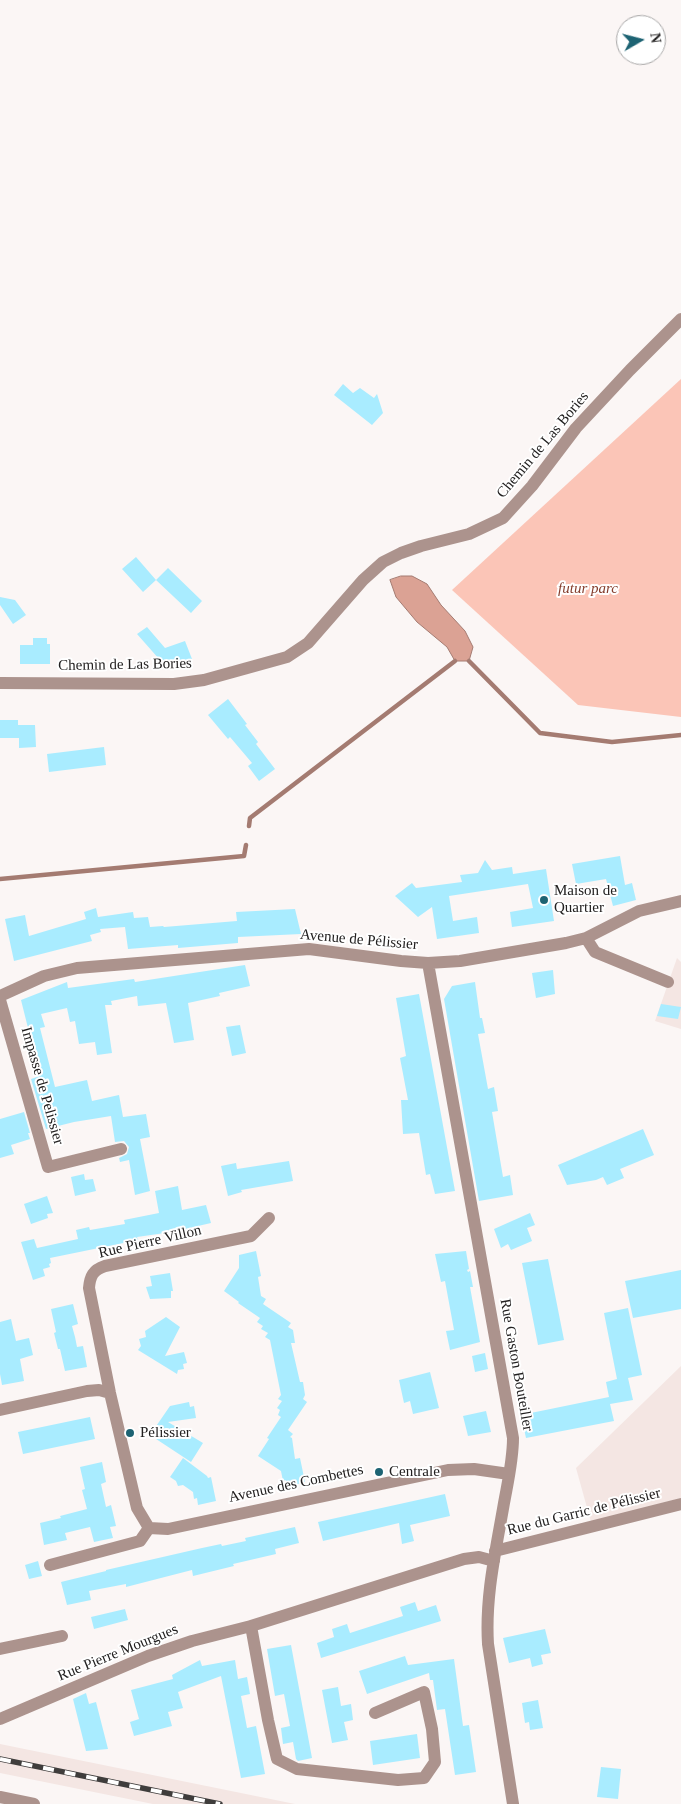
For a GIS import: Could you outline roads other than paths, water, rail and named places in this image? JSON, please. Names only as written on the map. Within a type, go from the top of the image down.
[{"type":"street","name":"Chemin de Las Bories","points":[[0,683],[174,684],[204,680],[287,657],[308,642],[363,580],[383,562],[421,546],[469,534],[503,518],[532,486],[576,428],[681,319]]},
{"type":"street","name":"Avenue de Pélissier","points":[[0,998],[44,976],[77,968],[310,949],[428,963],[484,957],[586,938],[639,911],[681,900]]},
{"type":"street","points":[[586,938],[595,952],[668,982]]},
{"type":"street","name":"Rue Gaston Bouteiller","points":[[428,963],[512,1438],[510,1474],[494,1556],[487,1608],[488,1644],[513,1804]]},
{"type":"street","name":"Impasse de Pelissier","points":[[0,998],[48,1167],[121,1148]]},
{"type":"street","name":"Rue Pierre Villon","points":[[110,1393],[89,1288],[90,1279],[96,1269],[251,1236],[269,1218]]},
{"type":"street","points":[[0,1410],[87,1391],[99,1390],[110,1393],[137,1508],[149,1528],[140,1541],[50,1565]]},
{"type":"street","name":"Avenue des Combettes","points":[[149,1528],[168,1528],[448,1470],[474,1469],[510,1474]]},
{"type":"street","name":"Rue du Garric de Pélissier","points":[[494,1556],[681,1504]]},
{"type":"street","name":"Rue Pierre Mourgues","points":[[0,1719],[148,1656],[192,1641],[252,1626],[464,1559],[494,1556]]},
{"type":"street","points":[[252,1626],[268,1720],[277,1759],[297,1769],[398,1780],[424,1778],[435,1762],[432,1729],[424,1692],[375,1713]]},
{"type":"street","points":[[0,1649],[62,1636]]},
{"type":"street","points":[[0,1797],[29,1804]]},
{"type":"waterway","points":[[249,826],[250,818],[455,661]]},
{"type":"waterway","points":[[469,661],[540,733],[612,742],[681,735]]},
{"type":"waterway","points":[[0,879],[244,856],[246,845]]},
{"type":"railway","points":[[0,1759],[220,1804]]},
{"type":"place","name":"Maison de Quartier","points":[[544,900]]},
{"type":"place","name":"Pélissier","points":[[130,1433]]},
{"type":"place","name":"Centrale","points":[[379,1472]]},
{"type":"park label","name":"futur parc","points":[[588,589]]}]
